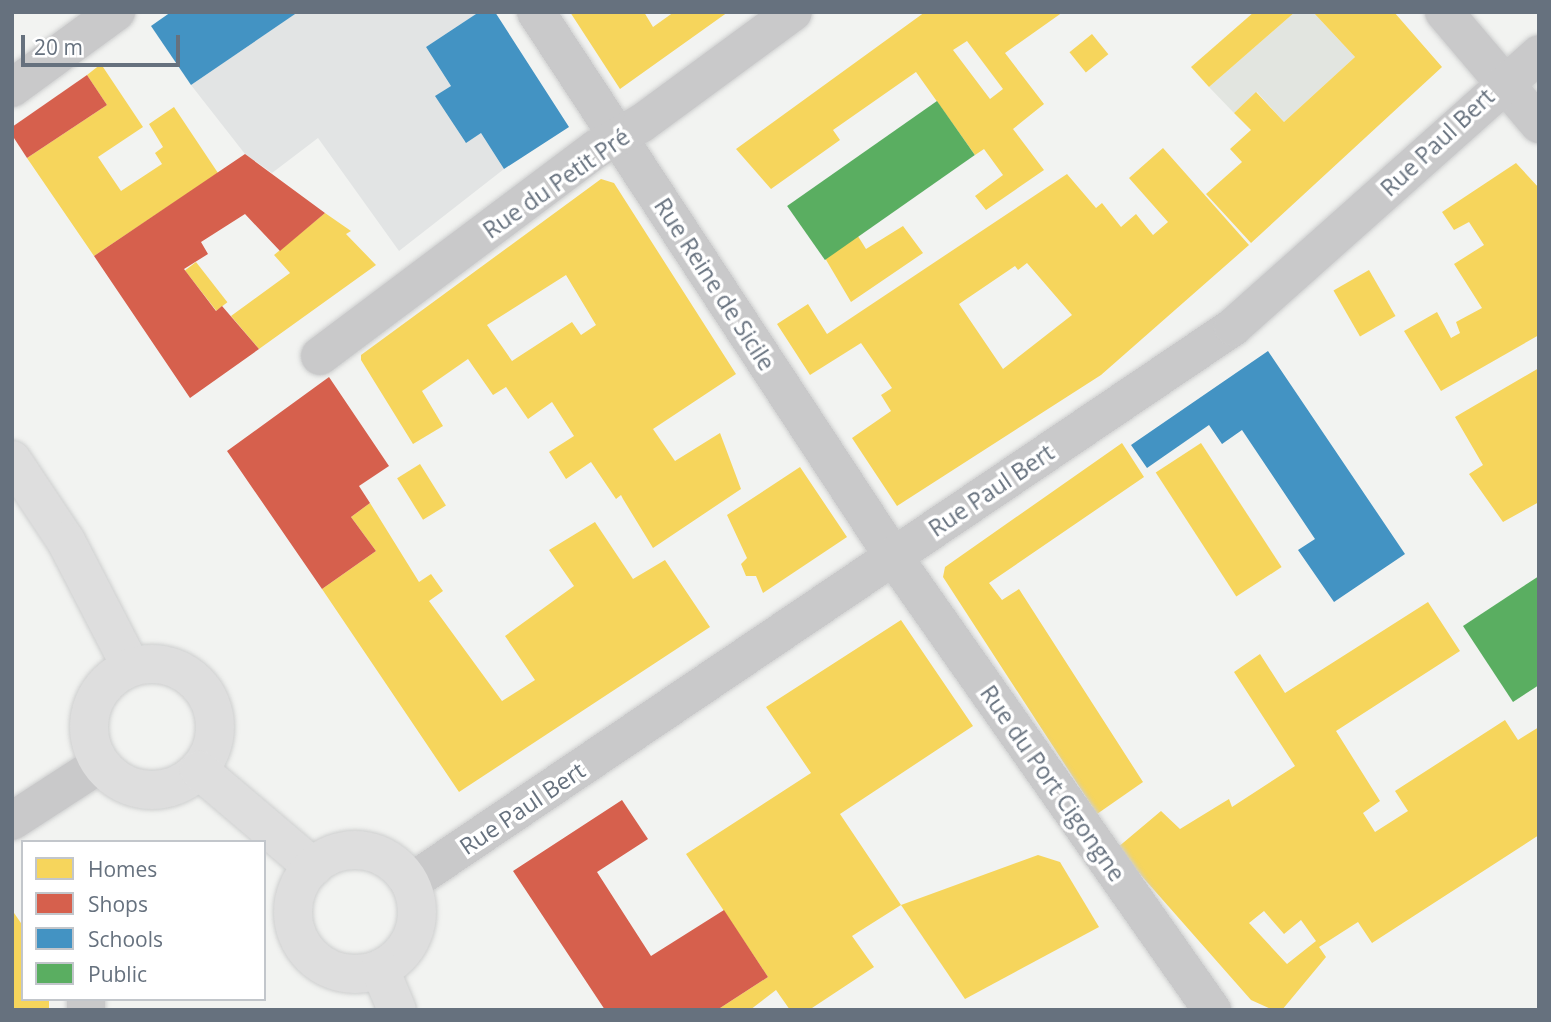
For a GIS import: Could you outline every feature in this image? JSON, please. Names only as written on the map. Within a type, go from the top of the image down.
[{"type":"main road","points":[[12,460],[66,541],[131,667]]},
{"type":"main road","points":[[155,663],[178,669],[198,683],[211,702],[215,726],[211,749],[199,770],[181,783],[159,790],[136,789],[116,780],[100,764],[91,746],[91,708],[114,676],[131,667],[155,663]]},
{"type":"main road","points":[[199,770],[313,867]]},
{"type":"main road","points":[[365,850],[384,856],[410,883],[417,907],[414,932],[401,955],[380,969],[358,974],[337,972],[318,962],[304,946],[295,927],[294,905],[300,885],[313,867],[328,856],[365,850]]},
{"type":"main road","points":[[380,969],[397,1010]]},
{"type":"street","points":[[12,88],[116,12]]},
{"type":"street","name":"Rue Reine de Sicile","points":[[536,12],[893,556]]},
{"type":"street","name":"Rue du Petit Pré","points":[[320,356],[618,136],[793,12]]},
{"type":"street","points":[[1444,12],[1539,124]]},
{"type":"street","name":"Rue Paul Bert","points":[[410,883],[1233,327],[1502,83],[1539,54]]},
{"type":"street","name":"Rue du Port Cigongne","points":[[893,556],[1212,1010]]},
{"type":"street","points":[[12,821],[100,764]]},
{"type":"shaded area","points":[[298,12],[479,12],[426,47],[451,86],[436,96],[465,142],[481,133],[504,169],[399,251],[318,138],[272,173],[245,154],[191,85]]},
{"type":"shaded area","points":[[1295,12],[1313,12],[1355,57],[1284,122],[1257,92],[1234,113],[1209,87]]},
{"type":"building: Homes","points":[[570,12],[644,12],[653,27],[674,12],[728,12],[620,89]]},
{"type":"building: Homes","points":[[925,12],[1063,12],[1005,53],[1044,104],[1013,129],[1044,170],[986,210],[975,196],[1003,175],[984,149],[975,155],[916,72],[833,130],[840,140],[771,189],[736,149]],"holes":[[[967,41],[1003,89],[990,99],[953,50]]]},
{"type":"building: Homes","points":[[1254,12],[1295,12],[1209,87],[1191,67]]},
{"type":"building: Homes","points":[[1313,12],[1394,12],[1442,67],[1251,243],[1206,194],[1242,162],[1230,149],[1251,130],[1234,113],[1256,92],[1284,122],[1355,57]]},
{"type":"building: Homes","points":[[1092,34],[1108,54],[1086,72],[1069,52]]},
{"type":"building: Homes","points":[[101,64],[143,127],[98,157],[121,191],[162,164],[155,153],[163,147],[149,124],[174,107],[218,173],[94,256],[27,158],[107,105],[87,75]]},
{"type":"building: Homes","points":[[1163,148],[1249,245],[1101,375],[897,506],[852,438],[891,411],[881,395],[892,388],[861,343],[810,375],[777,324],[808,304],[827,334],[1067,174],[1096,208],[1102,203],[1121,227],[1136,214],[1153,235],[1168,222],[1129,178]],"holes":[[[1027,263],[1072,315],[1003,369],[959,304],[1015,266],[1018,270]]]},
{"type":"building: Homes","points":[[1516,163],[1539,188],[1539,335],[1441,391],[1404,331],[1437,312],[1451,338],[1460,333],[1456,322],[1482,308],[1454,264],[1484,245],[1469,222],[1454,230],[1442,212]]},
{"type":"building: Homes","points":[[601,179],[614,183],[736,374],[653,429],[675,461],[720,433],[741,489],[653,548],[621,495],[616,499],[591,462],[566,479],[549,452],[574,436],[552,402],[528,419],[506,387],[493,395],[468,359],[422,391],[443,426],[413,444],[361,360],[361,355]],"holes":[[[566,275],[596,325],[581,335],[572,322],[512,361],[487,325]]]},
{"type":"building: Homes","points":[[325,213],[351,231],[346,234],[376,265],[259,349],[231,316],[290,273],[274,255]]},
{"type":"building: Homes","points":[[903,226],[923,253],[851,302],[822,253],[856,233],[866,249]]},
{"type":"building: Homes","points":[[196,262],[227,302],[216,311],[185,271]]},
{"type":"building: Homes","points":[[1369,270],[1396,316],[1360,336],[1333,290]]},
{"type":"building: Homes","points":[[1539,368],[1539,502],[1503,522],[1469,474],[1483,465],[1455,417]]},
{"type":"building: Homes","points":[[1122,443],[1144,477],[989,583],[1002,600],[1019,589],[1143,782],[1097,814],[943,577],[945,567]]},
{"type":"building: Homes","points":[[1201,443],[1282,567],[1236,597],[1156,472]]},
{"type":"building: Homes","points":[[420,464],[446,506],[423,520],[397,478]]},
{"type":"building: Homes","points":[[800,467],[847,537],[763,593],[756,576],[746,576],[741,564],[747,558],[727,515]]},
{"type":"building: Homes","points":[[370,503],[419,582],[431,574],[443,591],[429,601],[502,701],[535,680],[505,636],[574,586],[549,550],[595,522],[633,579],[665,560],[710,627],[459,792],[322,589],[376,551],[351,517]]},
{"type":"building: Homes","points":[[1428,602],[1460,651],[1336,731],[1380,801],[1363,813],[1375,832],[1408,811],[1395,791],[1505,720],[1518,740],[1539,727],[1539,835],[1372,943],[1358,922],[1319,947],[1326,957],[1282,1010],[1273,1010],[1251,1000],[1117,848],[1161,811],[1180,829],[1229,799],[1232,807],[1295,766],[1234,672],[1260,654],[1285,693]],"holes":[[[1264,911],[1284,934],[1301,920],[1316,941],[1287,964],[1249,923]]]},
{"type":"building: Homes","points":[[901,620],[973,726],[840,814],[901,905],[852,936],[874,967],[809,1010],[790,1010],[776,990],[750,1010],[717,1010],[768,977],[686,854],[811,773],[766,707]]},
{"type":"building: Homes","points":[[1038,855],[1060,862],[1099,927],[965,999],[901,905]]},
{"type":"building: Homes","points":[[12,910],[21,923],[21,1001],[49,1001],[49,1010],[12,1010]]},
{"type":"building: Shops","points":[[87,75],[107,105],[27,158],[12,135],[12,127]]},
{"type":"building: Shops","points":[[245,154],[325,213],[280,251],[245,214],[201,242],[208,254],[184,269],[216,311],[222,306],[259,349],[190,398],[94,256]]},
{"type":"building: Shops","points":[[329,377],[389,466],[359,486],[370,503],[351,517],[376,551],[322,589],[227,451]]},
{"type":"building: Shops","points":[[622,800],[648,839],[597,872],[651,956],[724,910],[768,977],[717,1010],[605,1010],[513,871]]},
{"type":"building: Schools","points":[[171,12],[298,12],[191,85],[151,26]]},
{"type":"building: Schools","points":[[479,12],[495,12],[569,127],[504,169],[481,133],[466,143],[435,96],[451,86],[426,47]]},
{"type":"building: Schools","points":[[1268,351],[1405,554],[1334,602],[1298,550],[1315,539],[1242,430],[1222,444],[1209,425],[1147,468],[1131,445]]},
{"type":"building: Public","points":[[937,101],[975,155],[825,260],[787,206]]},
{"type":"building: Public","points":[[1539,576],[1539,685],[1513,702],[1463,626]]}]
